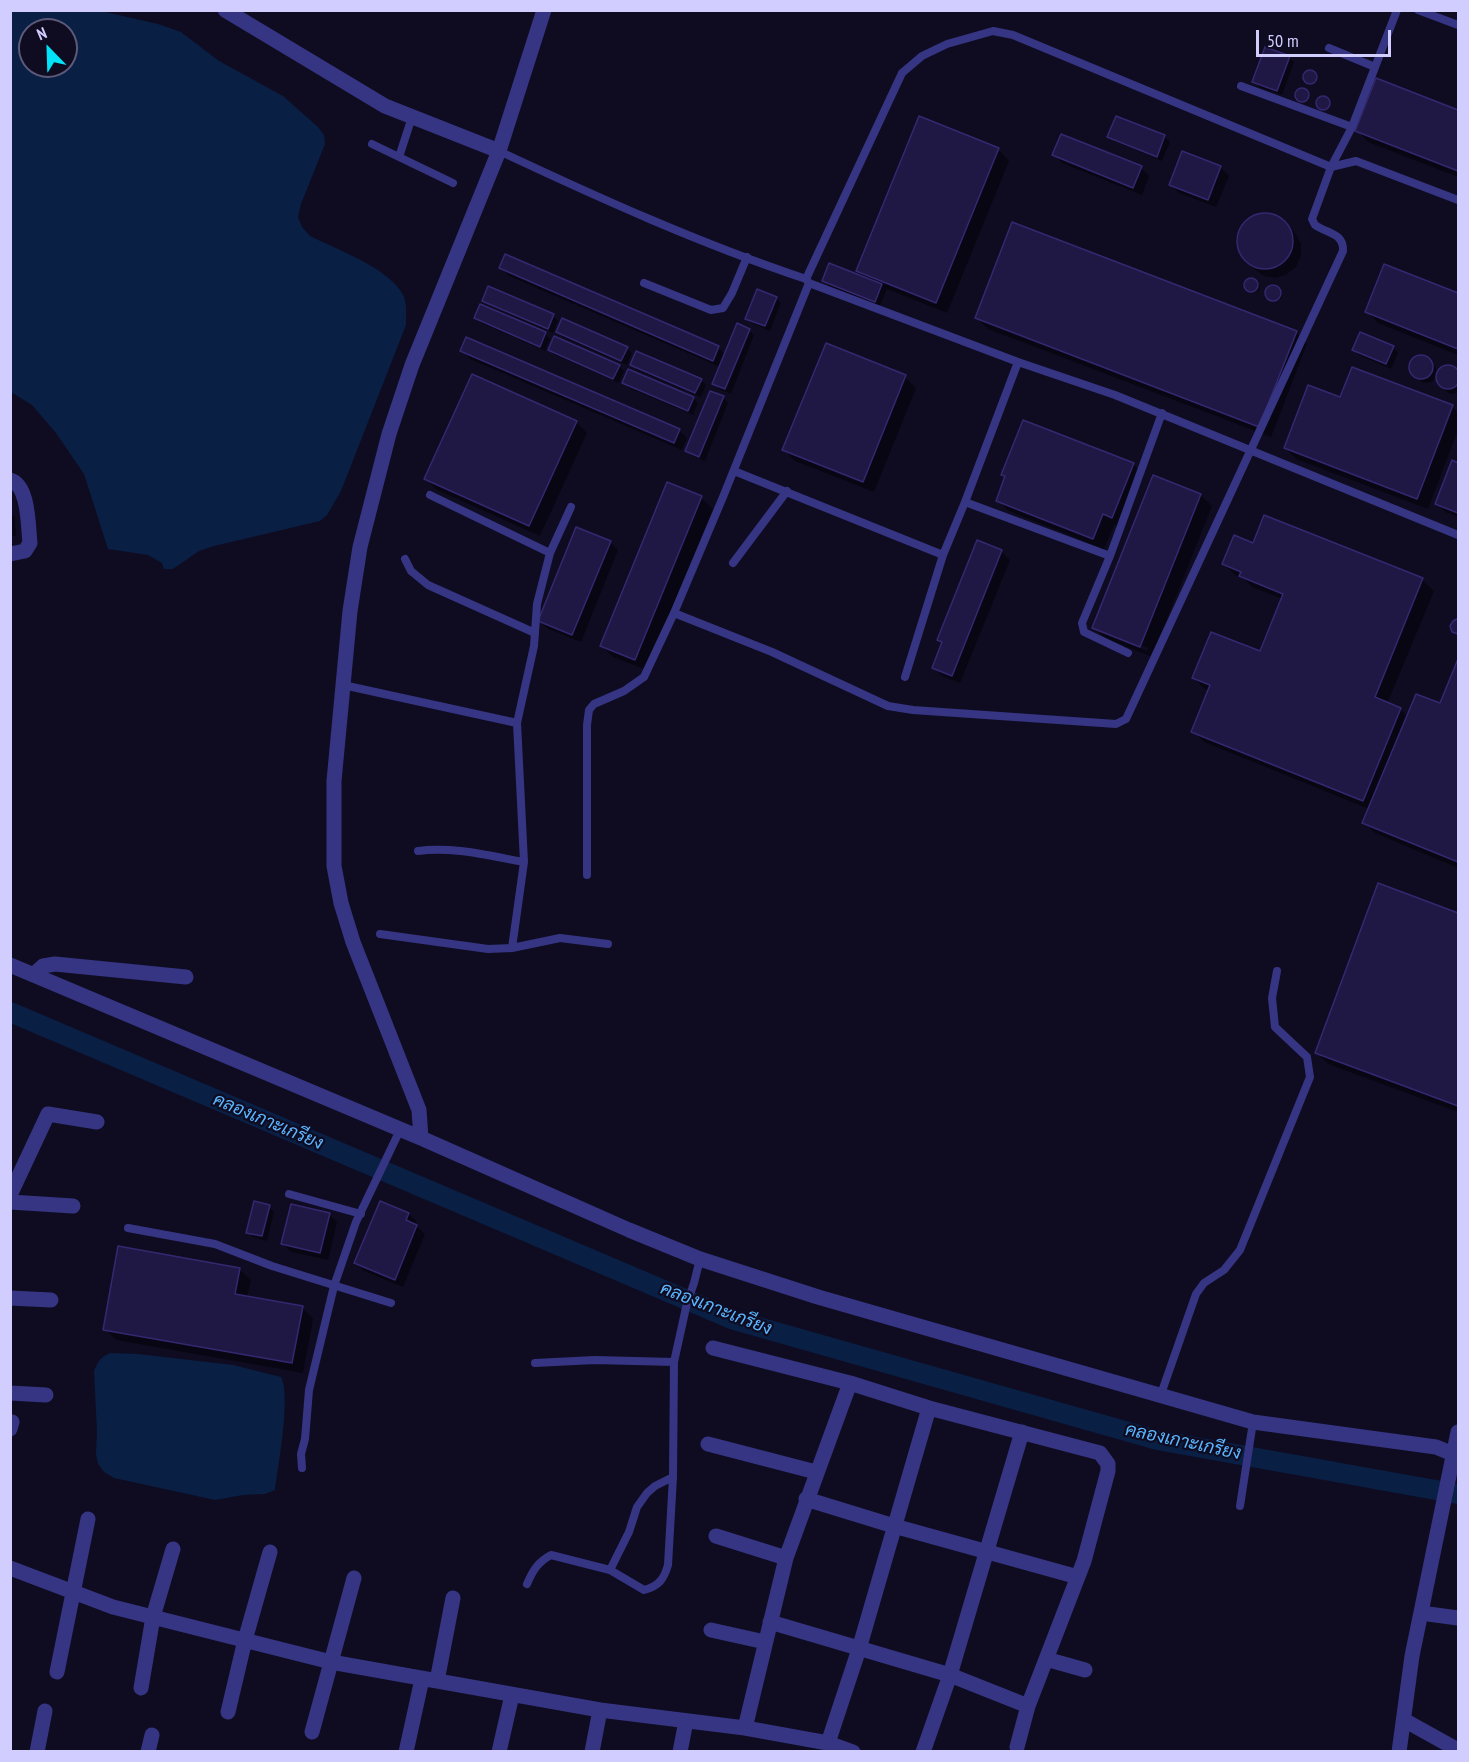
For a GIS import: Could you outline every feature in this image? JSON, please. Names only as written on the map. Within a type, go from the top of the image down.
[{"type":"street","points":[[225,10],[385,106],[499,151]]},
{"type":"street","points":[[421,1138],[419,1110],[353,942],[341,903],[334,866],[334,781],[350,611],[360,548],[389,434],[412,365],[499,151],[544,10]]},
{"type":"street","points":[[10,480],[17,482],[24,491],[30,543],[25,551],[10,554]]},
{"type":"street","points":[[33,975],[43,966],[55,964],[186,977]]},
{"type":"street","points":[[10,965],[397,1136],[421,1138],[700,1259],[818,1297],[1161,1394],[1253,1429],[1436,1447],[1454,1459]]},
{"type":"street","points":[[10,1195],[48,1114],[97,1122]]},
{"type":"street","points":[[10,1203],[74,1206]]},
{"type":"street","points":[[10,1298],[51,1300]]},
{"type":"street","points":[[713,1348],[850,1383],[929,1408],[1100,1453],[1108,1464],[1108,1471],[1090,1539],[1078,1577],[1028,1706],[1017,1747]]},
{"type":"street","points":[[745,1728],[786,1558],[850,1383]]},
{"type":"street","points":[[10,1393],[45,1395]]},
{"type":"street","points":[[828,1743],[859,1649],[929,1408]]},
{"type":"street","points":[[923,1752],[950,1675],[1022,1432]]},
{"type":"street","points":[[1399,1752],[1412,1656],[1458,1432]]},
{"type":"street","points":[[708,1444],[816,1472]]},
{"type":"street","points":[[806,1499],[1078,1577]]},
{"type":"street","points":[[57,1672],[88,1519]]},
{"type":"street","points":[[716,1536],[786,1558]]},
{"type":"street","points":[[141,1688],[153,1617],[173,1549]]},
{"type":"street","points":[[228,1712],[245,1640],[270,1552]]},
{"type":"street","points":[[10,1568],[112,1607],[331,1662],[600,1710],[745,1728],[828,1743],[853,1752]]},
{"type":"street","points":[[312,1732],[354,1578]]},
{"type":"street","points":[[406,1752],[430,1680],[453,1598]]},
{"type":"street","points":[[1421,1613],[1458,1618]]},
{"type":"street","points":[[770,1622],[950,1675],[1028,1706]]},
{"type":"street","points":[[711,1630],[765,1642]]},
{"type":"street","points":[[1046,1659],[1085,1670]]},
{"type":"street","points":[[500,1752],[512,1695]]},
{"type":"street","points":[[592,1752],[600,1710]]},
{"type":"street","points":[[37,1752],[45,1712]]},
{"type":"street","points":[[1404,1720],[1458,1750]]},
{"type":"street","points":[[680,1752],[686,1721]]},
{"type":"street","points":[[148,1752],[152,1735]]},
{"type":"lane","points":[[674,613],[772,652],[888,706],[913,710],[1116,724],[1126,719],[1343,251],[1344,243],[1341,238],[1315,225],[1312,219],[1331,167],[1352,127],[1397,10]]},
{"type":"lane","points":[[1418,10],[1458,25]]},
{"type":"lane","points":[[587,875],[587,725],[589,710],[594,704],[624,691],[644,677],[674,613],[734,471],[808,281],[902,73],[922,56],[947,44],[993,31],[1013,35],[1331,167],[1356,161],[1458,200]]},
{"type":"lane","points":[[1329,48],[1375,67]]},
{"type":"lane","points":[[1242,86],[1352,127]]},
{"type":"lane","points":[[399,157],[412,117]]},
{"type":"lane","points":[[372,144],[453,183]]},
{"type":"lane","points":[[499,151],[612,204],[1018,362],[1115,394],[1458,535]]},
{"type":"lane","points":[[644,283],[711,310],[723,308],[747,257]]},
{"type":"lane","points":[[905,677],[943,555],[1018,362]]},
{"type":"lane","points":[[1128,653],[1084,632],[1082,622],[1110,556],[1162,413]]},
{"type":"lane","points":[[734,471],[943,555]]},
{"type":"lane","points":[[733,563],[787,491]]},
{"type":"lane","points":[[430,495],[550,553]]},
{"type":"lane","points":[[965,502],[1110,556]]},
{"type":"lane","points":[[512,948],[524,862],[517,723],[534,646],[537,604],[550,553],[571,507]]},
{"type":"lane","points":[[405,559],[411,571],[428,585],[535,633]]},
{"type":"lane","points":[[343,685],[517,723]]},
{"type":"lane","points":[[418,851],[480,854],[524,862]]},
{"type":"lane","points":[[380,934],[488,949],[512,948],[560,938],[608,944]]},
{"type":"lane","points":[[1161,1394],[1196,1294],[1203,1283],[1224,1270],[1240,1250],[1310,1077],[1307,1057],[1275,1027],[1272,998],[1277,971]]},
{"type":"lane","points":[[302,1468],[301,1454],[305,1440],[309,1390],[334,1286],[360,1214],[397,1136]]},
{"type":"lane","points":[[289,1194],[360,1214]]},
{"type":"lane","points":[[128,1228],[215,1244],[272,1266],[391,1303]]},
{"type":"lane","points":[[527,1584],[533,1569],[551,1555],[610,1570],[644,1590],[654,1587],[664,1577],[668,1565],[673,1476],[674,1362],[687,1303],[700,1259]]},
{"type":"lane","points":[[535,1363],[595,1360],[674,1362]]},
{"type":"lane","points":[[1240,1506],[1253,1429]]},
{"type":"lane","points":[[610,1570],[629,1532],[637,1507],[646,1493],[673,1476]]},
{"type":"water","points":[[18,10],[101,11],[158,24],[181,32],[219,61],[283,96],[318,127],[324,135],[325,144],[301,204],[298,217],[302,227],[310,236],[362,261],[388,277],[398,287],[406,304],[406,325],[341,491],[327,515],[320,521],[199,551],[173,569],[164,569],[162,563],[148,555],[108,549],[84,474],[56,433],[32,405],[11,392],[10,12]]},
{"type":"water","points":[[111,1353],[233,1365],[281,1377],[285,1400],[275,1490],[265,1494],[215,1500],[114,1478],[104,1472],[98,1464],[96,1454],[94,1371],[100,1359]]},
{"type":"building","points":[[1265,47],[1290,56],[1277,91],[1252,82]]},
{"type":"building","points":[[1310,70],[1315,72],[1317,77],[1315,82],[1310,84],[1305,82],[1303,77],[1305,72]]},
{"type":"building","points":[[1376,78],[1458,110],[1458,171],[1355,131]]},
{"type":"building","points":[[1302,88],[1307,90],[1309,95],[1307,100],[1302,102],[1297,100],[1295,95],[1297,90]]},
{"type":"building","points":[[1323,96],[1328,98],[1330,103],[1328,108],[1323,110],[1318,108],[1316,103],[1318,98]]},
{"type":"building","points":[[919,116],[999,148],[936,303],[856,271]]},
{"type":"building","points":[[1116,116],[1165,135],[1157,157],[1107,137]]},
{"type":"building","points":[[1061,134],[1142,166],[1133,188],[1052,155]]},
{"type":"building","points":[[1182,151],[1221,166],[1208,200],[1169,185]]},
{"type":"building","points":[[1259,213],[1271,213],[1285,221],[1293,235],[1291,252],[1285,261],[1271,269],[1259,269],[1242,257],[1237,247],[1237,235],[1249,218]]},
{"type":"building","points":[[1012,222],[1297,331],[1259,427],[975,318]]},
{"type":"building","points":[[505,254],[719,346],[713,361],[499,268]]},
{"type":"building","points":[[829,263],[882,284],[875,302],[822,281]]},
{"type":"building","points":[[1384,264],[1458,293],[1458,349],[1365,312]]},
{"type":"building","points":[[1248,278],[1254,278],[1258,285],[1254,292],[1248,292],[1244,288],[1244,282]]},
{"type":"building","points":[[1273,285],[1281,293],[1273,301],[1265,293]]},
{"type":"building","points":[[488,286],[554,314],[548,329],[482,301]]},
{"type":"building","points":[[757,289],[777,297],[765,326],[745,319]]},
{"type":"building","points":[[480,304],[546,332],[540,347],[474,318]]},
{"type":"building","points":[[562,318],[628,347],[621,361],[556,332]]},
{"type":"building","points":[[737,323],[750,329],[725,389],[712,384]]},
{"type":"building","points":[[1360,332],[1394,346],[1386,364],[1352,350]]},
{"type":"building","points":[[554,336],[620,365],[613,379],[548,350]]},
{"type":"building","points":[[466,337],[680,429],[674,443],[460,351]]},
{"type":"building","points":[[826,343],[906,375],[863,482],[782,450]]},
{"type":"building","points":[[636,351],[702,379],[695,393],[630,365]]},
{"type":"building","points":[[1421,355],[1430,358],[1433,367],[1430,376],[1421,379],[1412,376],[1409,367],[1412,358]]},
{"type":"building","points":[[1448,365],[1457,368],[1460,377],[1457,386],[1448,389],[1439,386],[1436,377],[1439,368]]},
{"type":"building","points":[[1352,367],[1453,405],[1417,499],[1284,448],[1308,385],[1340,397]]},
{"type":"building","points":[[628,369],[694,397],[688,411],[622,383]]},
{"type":"building","points":[[472,374],[577,421],[529,526],[424,479]]},
{"type":"building","points":[[710,391],[724,396],[699,457],[685,451]]},
{"type":"building","points":[[1023,420],[1134,463],[1112,518],[1103,514],[1093,539],[996,501],[1005,476],[1001,475]]},
{"type":"building","points":[[1452,460],[1458,463],[1458,513],[1435,504]]},
{"type":"building","points":[[1153,475],[1201,494],[1140,647],[1092,628]]},
{"type":"building","points":[[667,482],[702,496],[635,660],[600,646]]},
{"type":"building","points":[[1264,515],[1423,578],[1375,697],[1401,708],[1363,801],[1191,732],[1210,685],[1192,678],[1211,632],[1260,651],[1283,594],[1239,576],[1241,572],[1222,564],[1234,535],[1253,543]]},
{"type":"building","points":[[576,527],[611,541],[572,635],[538,621]]},
{"type":"building","points":[[977,540],[1002,550],[952,676],[932,668],[942,642],[937,640]]},
{"type":"building","points":[[1457,619],[1458,634],[1452,632],[1450,626]]},
{"type":"building","points":[[1458,659],[1458,862],[1362,823],[1416,694],[1440,703]]},
{"type":"building","points":[[1378,883],[1458,913],[1458,1106],[1315,1053]]},
{"type":"building","points":[[254,1201],[270,1205],[262,1236],[246,1233]]},
{"type":"building","points":[[380,1201],[409,1213],[406,1220],[417,1225],[395,1280],[354,1263]]},
{"type":"building","points":[[291,1204],[330,1213],[320,1253],[281,1244]]},
{"type":"building","points":[[118,1246],[240,1268],[235,1294],[303,1306],[292,1363],[103,1330]]},
{"type":"waterway","name":"คลองเกาะเกรียง","points":[[10,1012],[734,1320],[1157,1440],[1458,1494]]}]
